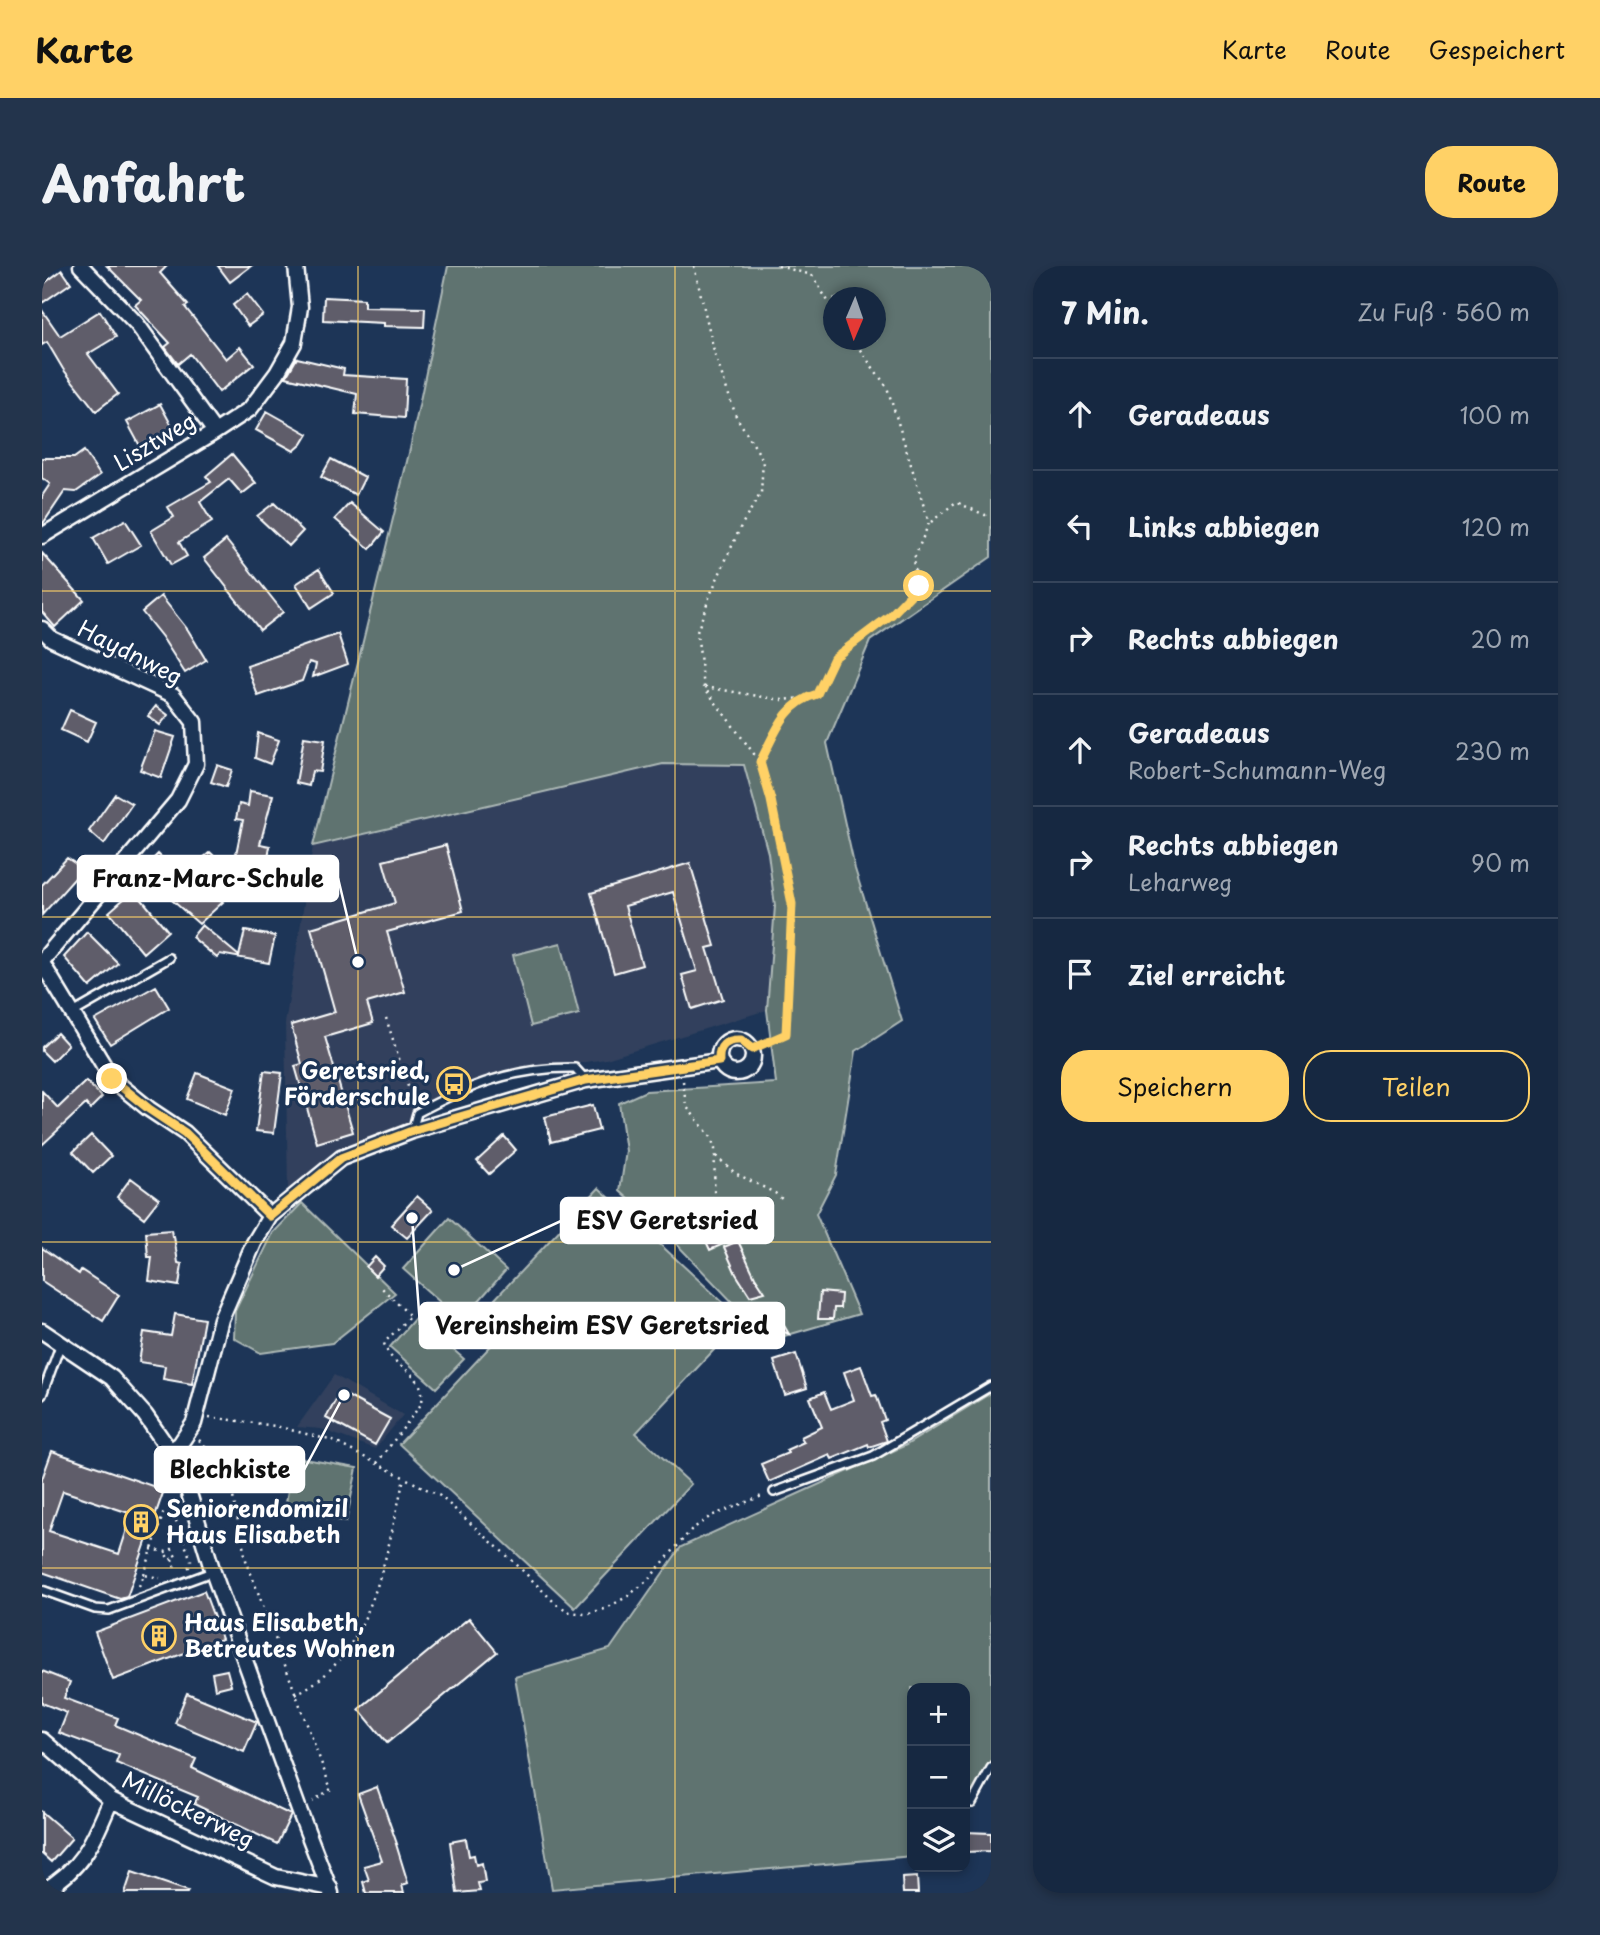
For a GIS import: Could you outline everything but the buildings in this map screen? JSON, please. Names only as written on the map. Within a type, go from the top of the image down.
[{"type":"street","name":"Lisztweg","points":[[42,536],[215,432],[137,324],[81,266]]},
{"type":"street","points":[[215,432],[250,409],[278,373],[294,343],[300,307],[296,266]]},
{"type":"street","name":"Haydnweg","points":[[42,629],[52,639],[173,695],[194,722],[195,764],[178,800],[42,962]]},
{"type":"street","points":[[42,962],[112,1079],[149,1109],[185,1133],[270,1216]]},
{"type":"street","points":[[729,1040],[741,1040],[752,1049],[753,1061],[745,1071],[732,1073],[719,1061],[722,1046],[729,1040]]},
{"type":"street","points":[[170,1451],[180,1444],[196,1416],[221,1319],[254,1244],[270,1216],[341,1158],[412,1131],[586,1080],[719,1061]]},
{"type":"street","points":[[42,1331],[112,1378],[145,1415],[170,1451],[184,1478],[213,1572],[299,1811],[331,1891]]},
{"type":"street","name":"Millöckerweg","points":[[42,1740],[111,1800],[276,1877],[331,1891]]},
{"type":"street","points":[[42,1892],[63,1880],[91,1847],[111,1800]]},
{"type":"lane","points":[[72,1014],[169,958]]},
{"type":"lane","points":[[412,1131],[417,1113],[457,1091],[513,1073],[546,1068],[575,1068],[586,1080]]},
{"type":"lane","points":[[42,1395],[61,1343]]},
{"type":"lane","points":[[774,1492],[873,1456],[991,1386]]},
{"type":"lane","points":[[42,1590],[95,1609],[109,1609],[213,1572]]},
{"type":"lane","points":[[972,1804],[991,1768]]},
{"type":"path","points":[[694,266],[715,355],[736,415],[763,460],[761,494],[741,526],[715,583],[697,632],[704,687],[760,762],[771,800],[792,904],[786,1034],[752,1049]]},
{"type":"path","points":[[778,266],[812,275],[823,293]]},
{"type":"path","points":[[860,350],[887,387],[929,523]]},
{"type":"path","points":[[704,687],[782,700],[817,694],[834,658],[891,615],[919,586],[913,561],[929,523],[956,502],[985,515],[991,514]]},
{"type":"path","points":[[760,762],[785,715],[802,698]]},
{"type":"path","points":[[386,1018],[417,1113]]},
{"type":"path","points":[[682,1066],[683,1092],[687,1106],[711,1137],[715,1155],[714,1196],[706,1210]]},
{"type":"path","points":[[715,1155],[735,1173],[775,1192],[783,1200]]},
{"type":"path","points":[[377,1463],[422,1403],[423,1394],[418,1380],[386,1354],[384,1343],[410,1316],[382,1288]]},
{"type":"path","points":[[196,1416],[276,1426],[334,1441],[440,1496],[514,1562],[556,1604],[570,1612],[585,1614],[605,1609],[628,1596],[648,1580],[691,1530],[711,1516],[774,1492]]},
{"type":"path","points":[[190,1430],[227,1468],[246,1560],[331,1789],[299,1811]]},
{"type":"path","points":[[295,1694],[310,1687],[335,1665],[365,1621],[387,1551],[404,1478]]},
{"type":"path","points":[[143,1597],[137,1591],[163,1514],[169,1510],[173,1513],[191,1560],[189,1567],[158,1579],[144,1575]]},
{"type":"path","points":[[151,1549],[165,1552],[172,1549],[176,1557],[172,1559]]},
{"type":"path","points":[[165,1552],[169,1560],[172,1559]]},
{"type":"path","points":[[172,1559],[176,1572]]},
{"type":"shaded area","points":[[663,764],[744,765],[768,853],[775,906],[767,1010],[606,1059],[507,1074],[417,1113],[412,1131],[341,1158],[288,1190],[285,1024],[313,846]]},
{"type":"shaded area","points":[[334,1375],[403,1415],[375,1449],[321,1429],[297,1427]]},
{"type":"green space","points":[[448,266],[991,266],[991,557],[870,641],[827,743],[855,869],[902,1021],[856,1051],[836,1175],[816,1214],[859,1314],[757,1344],[743,1313],[662,1229],[620,1191],[626,1151],[619,1103],[646,1091],[776,1083],[767,1010],[775,906],[768,853],[744,765],[663,764],[313,846],[410,449]]},
{"type":"green space","points":[[561,943],[579,1014],[531,1026],[513,955]]},
{"type":"green space","points":[[599,1188],[742,1320],[636,1433],[691,1484],[575,1608],[399,1444],[514,1321],[493,1301]]},
{"type":"green space","points":[[302,1203],[395,1293],[332,1343],[261,1353],[234,1338],[235,1311],[273,1233]]},
{"type":"green space","points":[[449,1218],[506,1270],[461,1321],[403,1269]]},
{"type":"green space","points":[[416,1317],[464,1359],[436,1388],[390,1347]]},
{"type":"green space","points":[[991,1393],[991,1761],[970,1797],[970,1683],[907,1683],[907,1856],[552,1889],[515,1677],[610,1649],[681,1547],[906,1445]]},
{"type":"green space","points":[[293,1457],[357,1468],[346,1522],[285,1510]]},
{"type":"place","name":"Franz-Marc-Schule","points":[[358,962]]},
{"type":"place","name":"Geretsried, Förderschule","points":[[454,1084]]},
{"type":"place","name":"Vereinsheim ESV Geretsried","points":[[412,1218]]},
{"type":"place","name":"ESV Geretsried","points":[[454,1270]]},
{"type":"place","name":"Blechkiste","points":[[344,1395]]},
{"type":"place","name":"Seniorendomizil Haus Elisabeth","points":[[141,1522]]},
{"type":"place","name":"Haus Elisabeth, Betreutes Wohnen","points":[[159,1636]]},
{"type":"route","points":[[112,1079],[149,1109],[185,1133],[270,1216],[341,1158],[412,1131],[586,1080],[719,1061],[722,1046],[729,1040],[741,1040],[752,1049],[786,1034],[792,904],[771,800],[760,762],[785,715],[802,698],[817,694],[834,658],[891,615],[919,586]]}]
